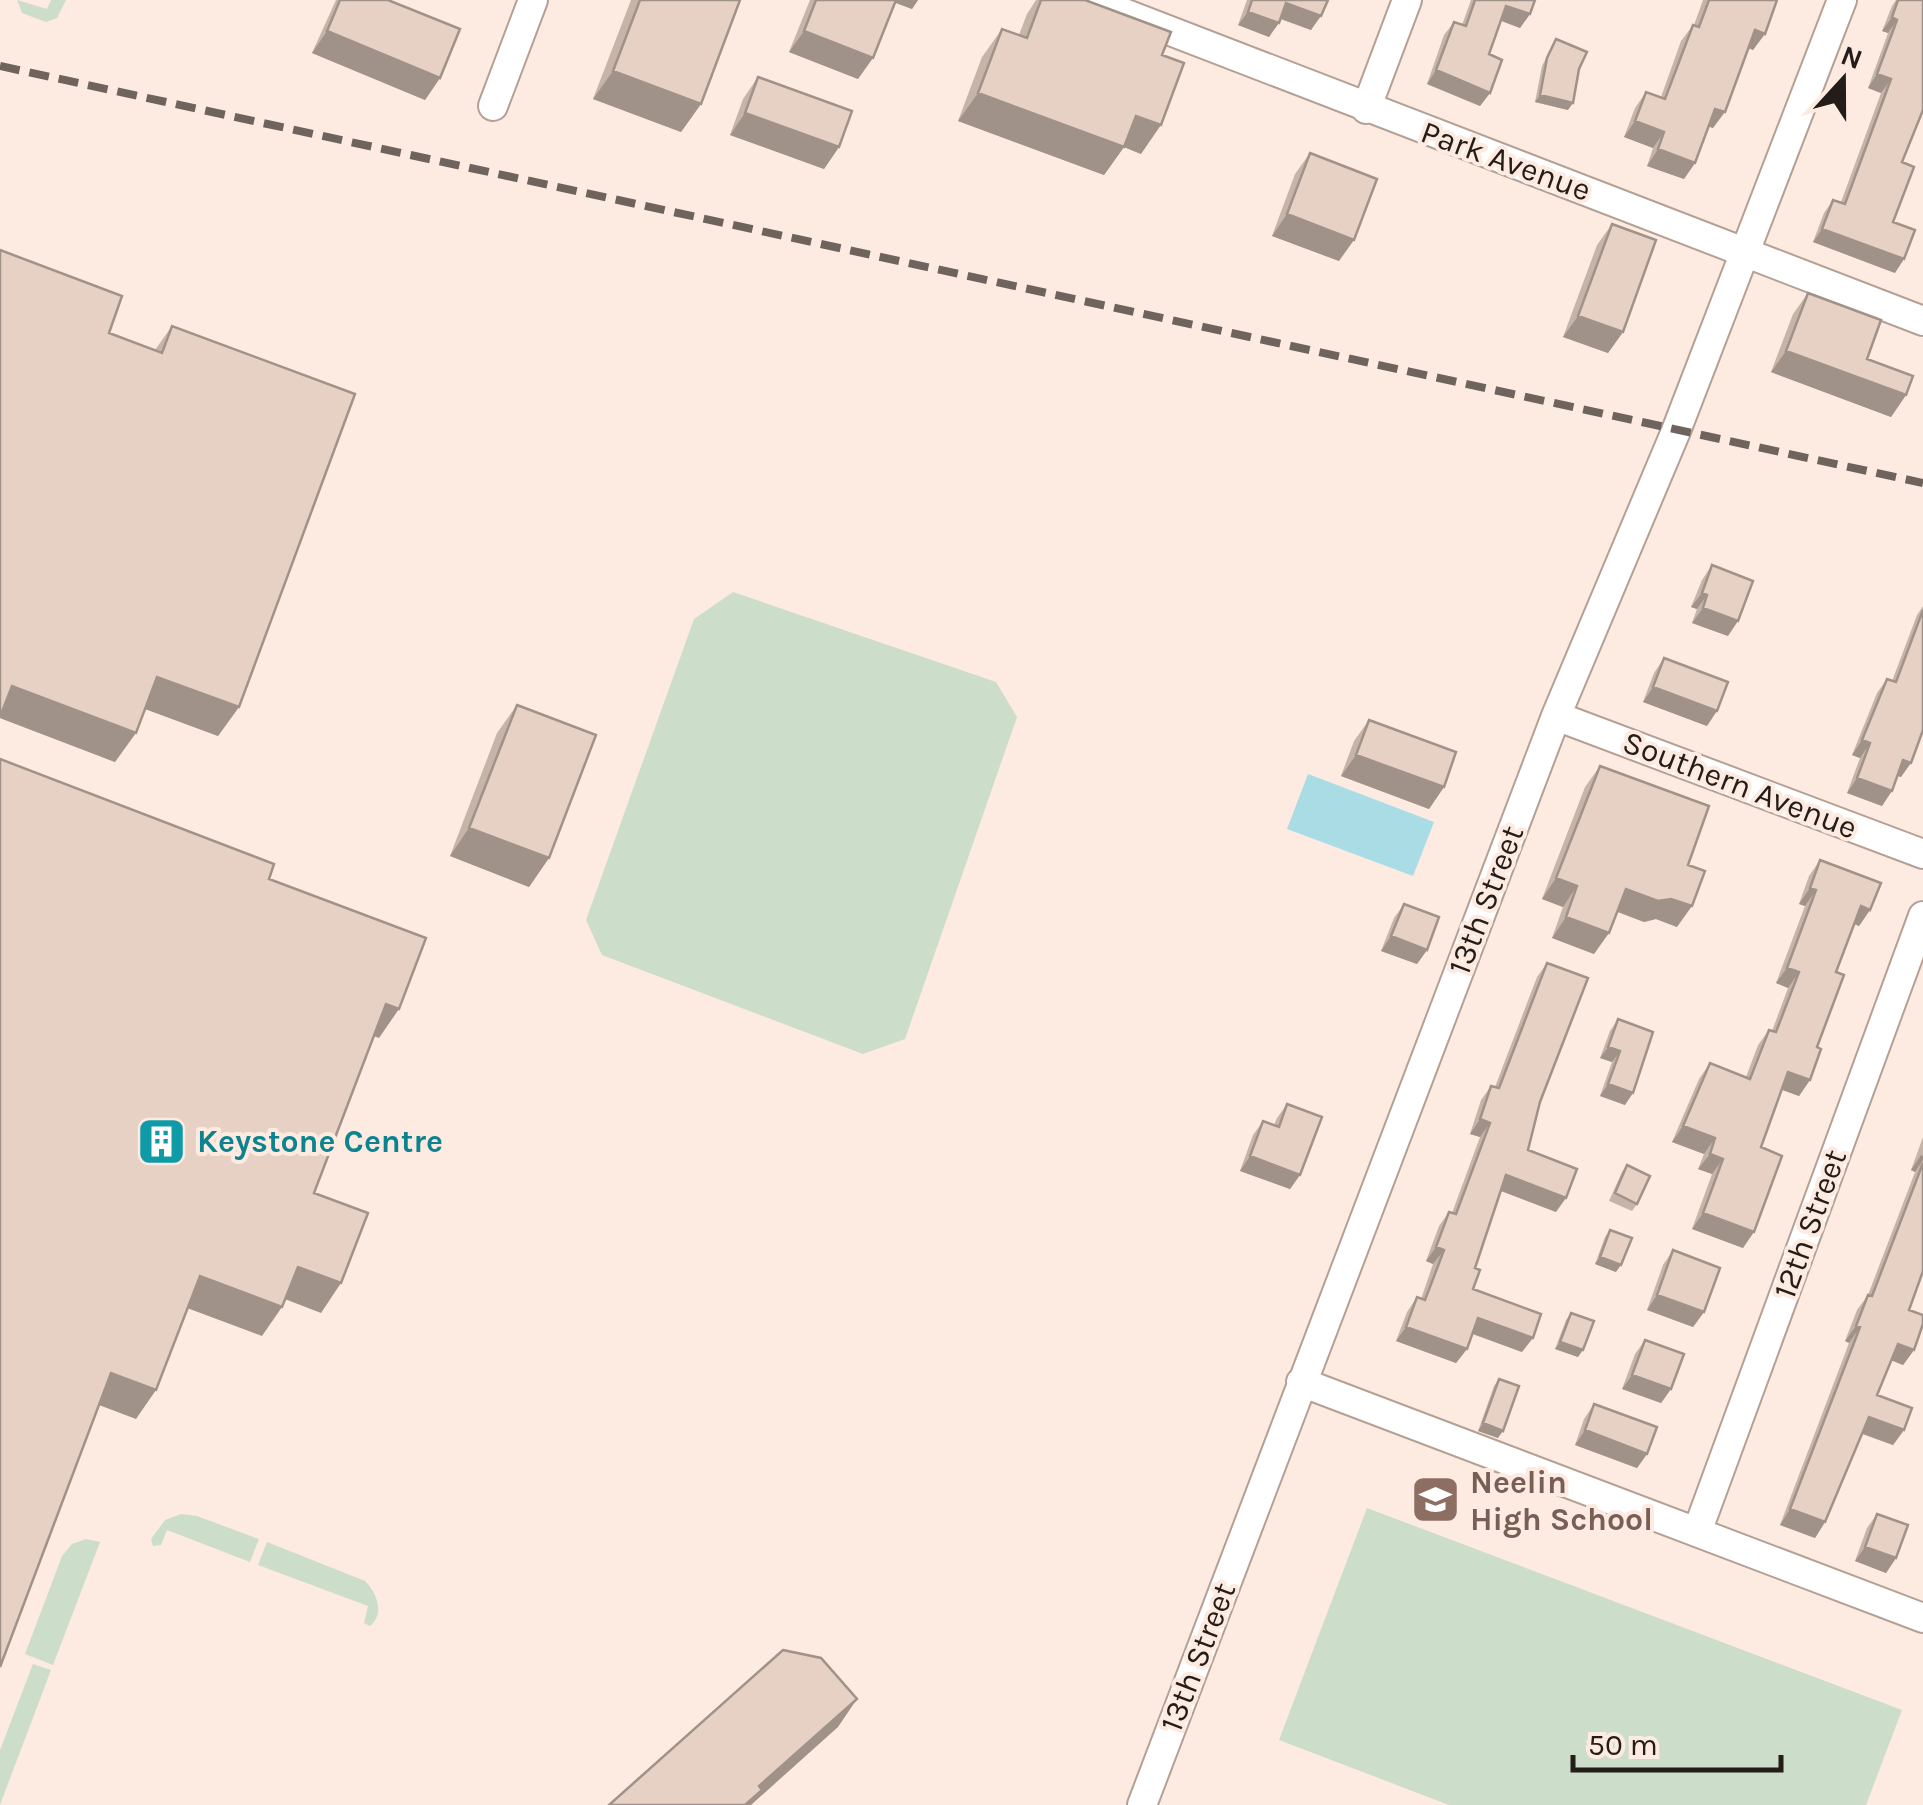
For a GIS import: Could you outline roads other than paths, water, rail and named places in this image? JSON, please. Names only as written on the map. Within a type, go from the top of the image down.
[{"type":"street","points":[[493,106],[532,0]]},
{"type":"street","name":"Park Avenue","points":[[1090,0],[1923,321]]},
{"type":"street","points":[[1366,109],[1407,0]]},
{"type":"street","name":"13th Street","points":[[1142,1805],[1556,716],[1676,431],[1842,0]]},
{"type":"street","name":"Southern Avenue","points":[[1556,716],[1923,854]]},
{"type":"street","name":"12th Street","points":[[1697,1532],[1923,916]]},
{"type":"street","points":[[1302,1382],[1923,1618]]},
{"type":"water","points":[[1308,774],[1434,822],[1413,876],[1287,829]]},
{"type":"railway","points":[[0,66],[1923,483]]},
{"type":"place","name":"Keystone Centre","points":[[162,1141]]},
{"type":"place","name":"Neelin High School","points":[[1435,1500]]}]
